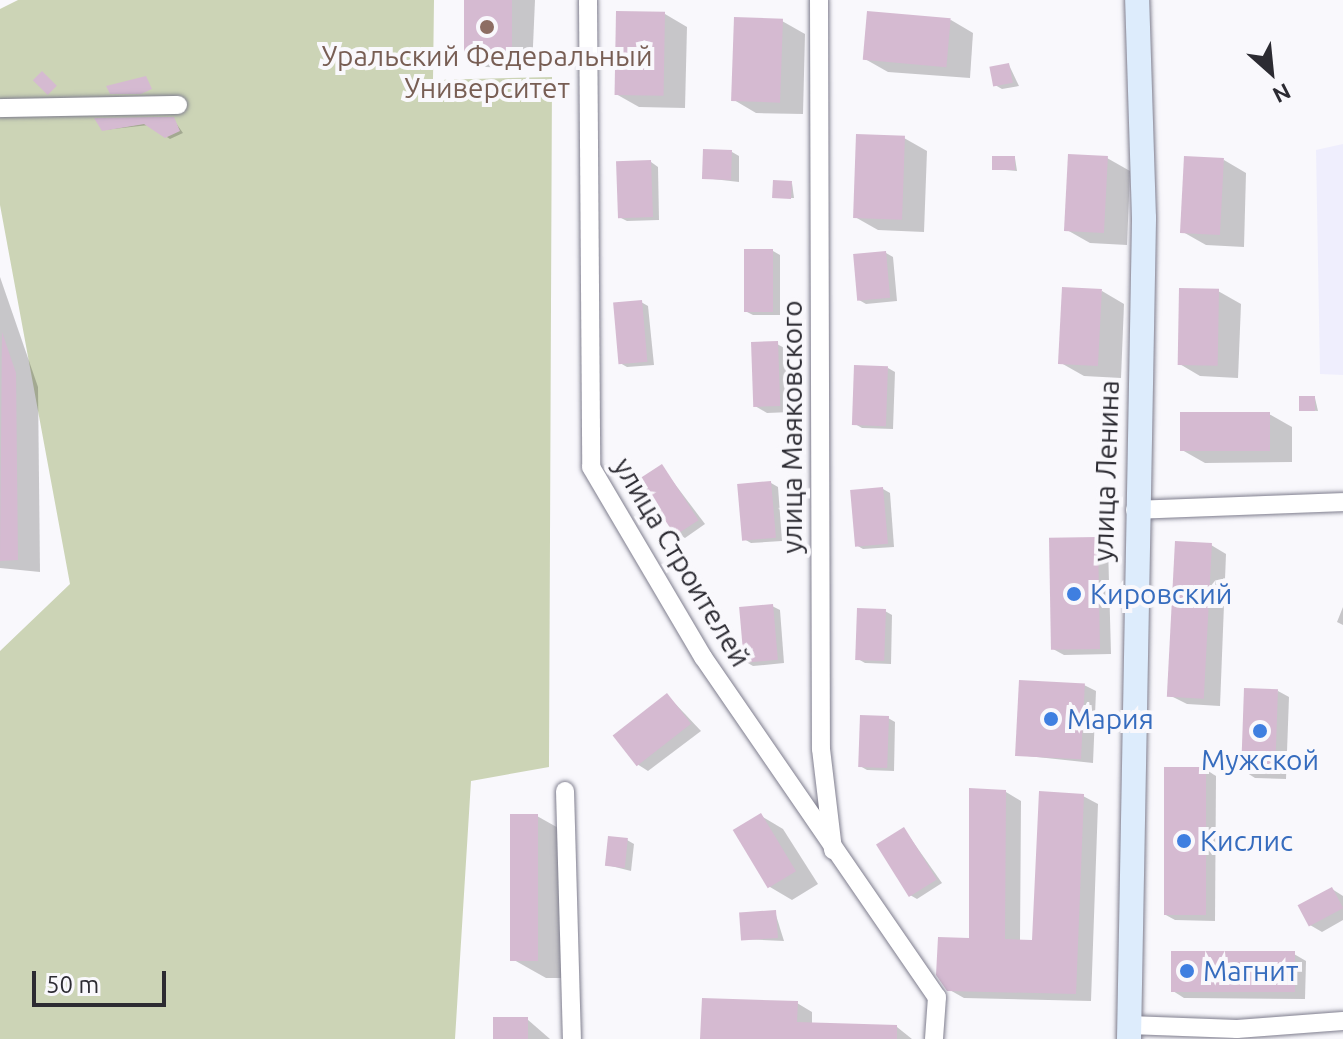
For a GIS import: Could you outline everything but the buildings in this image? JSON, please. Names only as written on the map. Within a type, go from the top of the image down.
[{"type":"main road","name":"улица Ленина","points":[[1129,1032],[1135,510],[1144,218],[1137,0]]},
{"type":"street","name":"улица Строителей","points":[[588,0],[591,467],[703,657],[833,853],[937,997],[934,1039]]},
{"type":"street","name":"улица Маяковского","points":[[819,0],[821,749],[833,853]]},
{"type":"street","points":[[0,108],[178,105]]},
{"type":"street","points":[[1135,510],[1343,502]]},
{"type":"street","points":[[565,791],[572,1039]]},
{"type":"street","points":[[1129,1032],[1237,1029],[1343,1021]]},
{"type":"shaded area","points":[[1343,144],[1343,375],[1320,374],[1316,150]]},
{"type":"green space","points":[[18,0],[434,0],[433,80],[552,77],[549,767],[471,781],[455,1039],[0,1039],[0,651],[70,584],[0,205],[0,9]]},
{"type":"place","name":"Уральский Федеральный Университет","points":[[487,27]]},
{"type":"place","name":"Кировский","points":[[1074,594]]},
{"type":"place","name":"Мария","points":[[1051,719]]},
{"type":"place","name":"Мужской","points":[[1260,731]]},
{"type":"place","name":"Кислис","points":[[1184,841]]},
{"type":"place","name":"Магнит","points":[[1187,971]]}]
